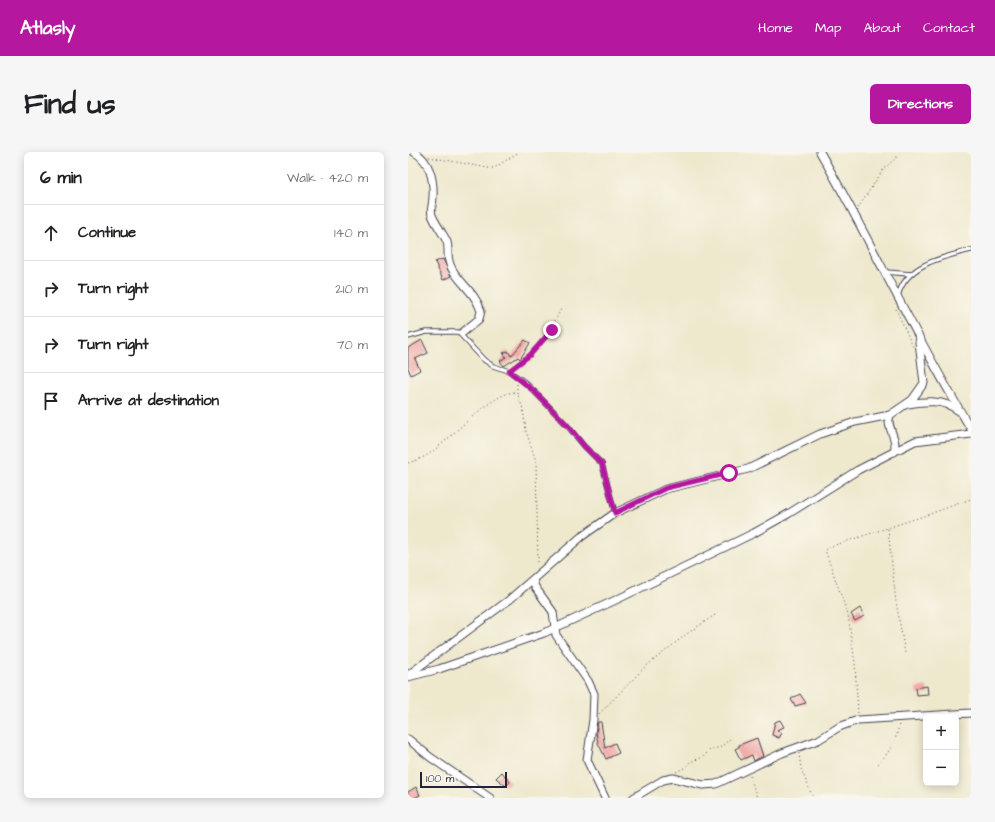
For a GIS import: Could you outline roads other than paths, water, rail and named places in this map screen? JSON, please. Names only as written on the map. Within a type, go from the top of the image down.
[{"type":"street","points":[[820,152],[854,213],[918,338],[971,429]]},
{"type":"street","points":[[417,154],[430,172],[433,192],[432,214],[447,243],[447,258],[453,270],[477,301],[481,311],[479,319],[462,333]]},
{"type":"street","points":[[408,676],[509,600],[581,537],[615,513],[666,488],[748,469],[820,434],[855,422],[890,415],[907,404],[918,393],[924,383],[918,338]]},
{"type":"street","points":[[907,404],[924,401],[937,401],[946,403],[962,414]]},
{"type":"street","points":[[890,415],[888,422],[896,442],[894,452]]},
{"type":"street","points":[[408,676],[439,669],[554,628],[754,533],[788,514],[858,470],[915,441],[971,434]]},
{"type":"street","points":[[535,578],[534,588],[553,612],[556,635],[588,681],[594,694],[593,720],[587,760],[604,798]]},
{"type":"street","points":[[633,798],[663,780],[673,778],[710,786],[748,770],[782,753],[798,749],[818,740],[844,725],[858,720],[971,713]]},
{"type":"street","points":[[408,739],[430,757],[490,798]]},
{"type":"lane","points":[[898,297],[903,282],[911,274],[942,258],[971,250]]},
{"type":"lane","points":[[885,272],[911,274]]},
{"type":"lane","points":[[408,337],[438,331],[455,331],[462,333],[484,360],[492,366],[509,371],[518,377],[566,423],[584,446],[602,464],[615,513]]}]
